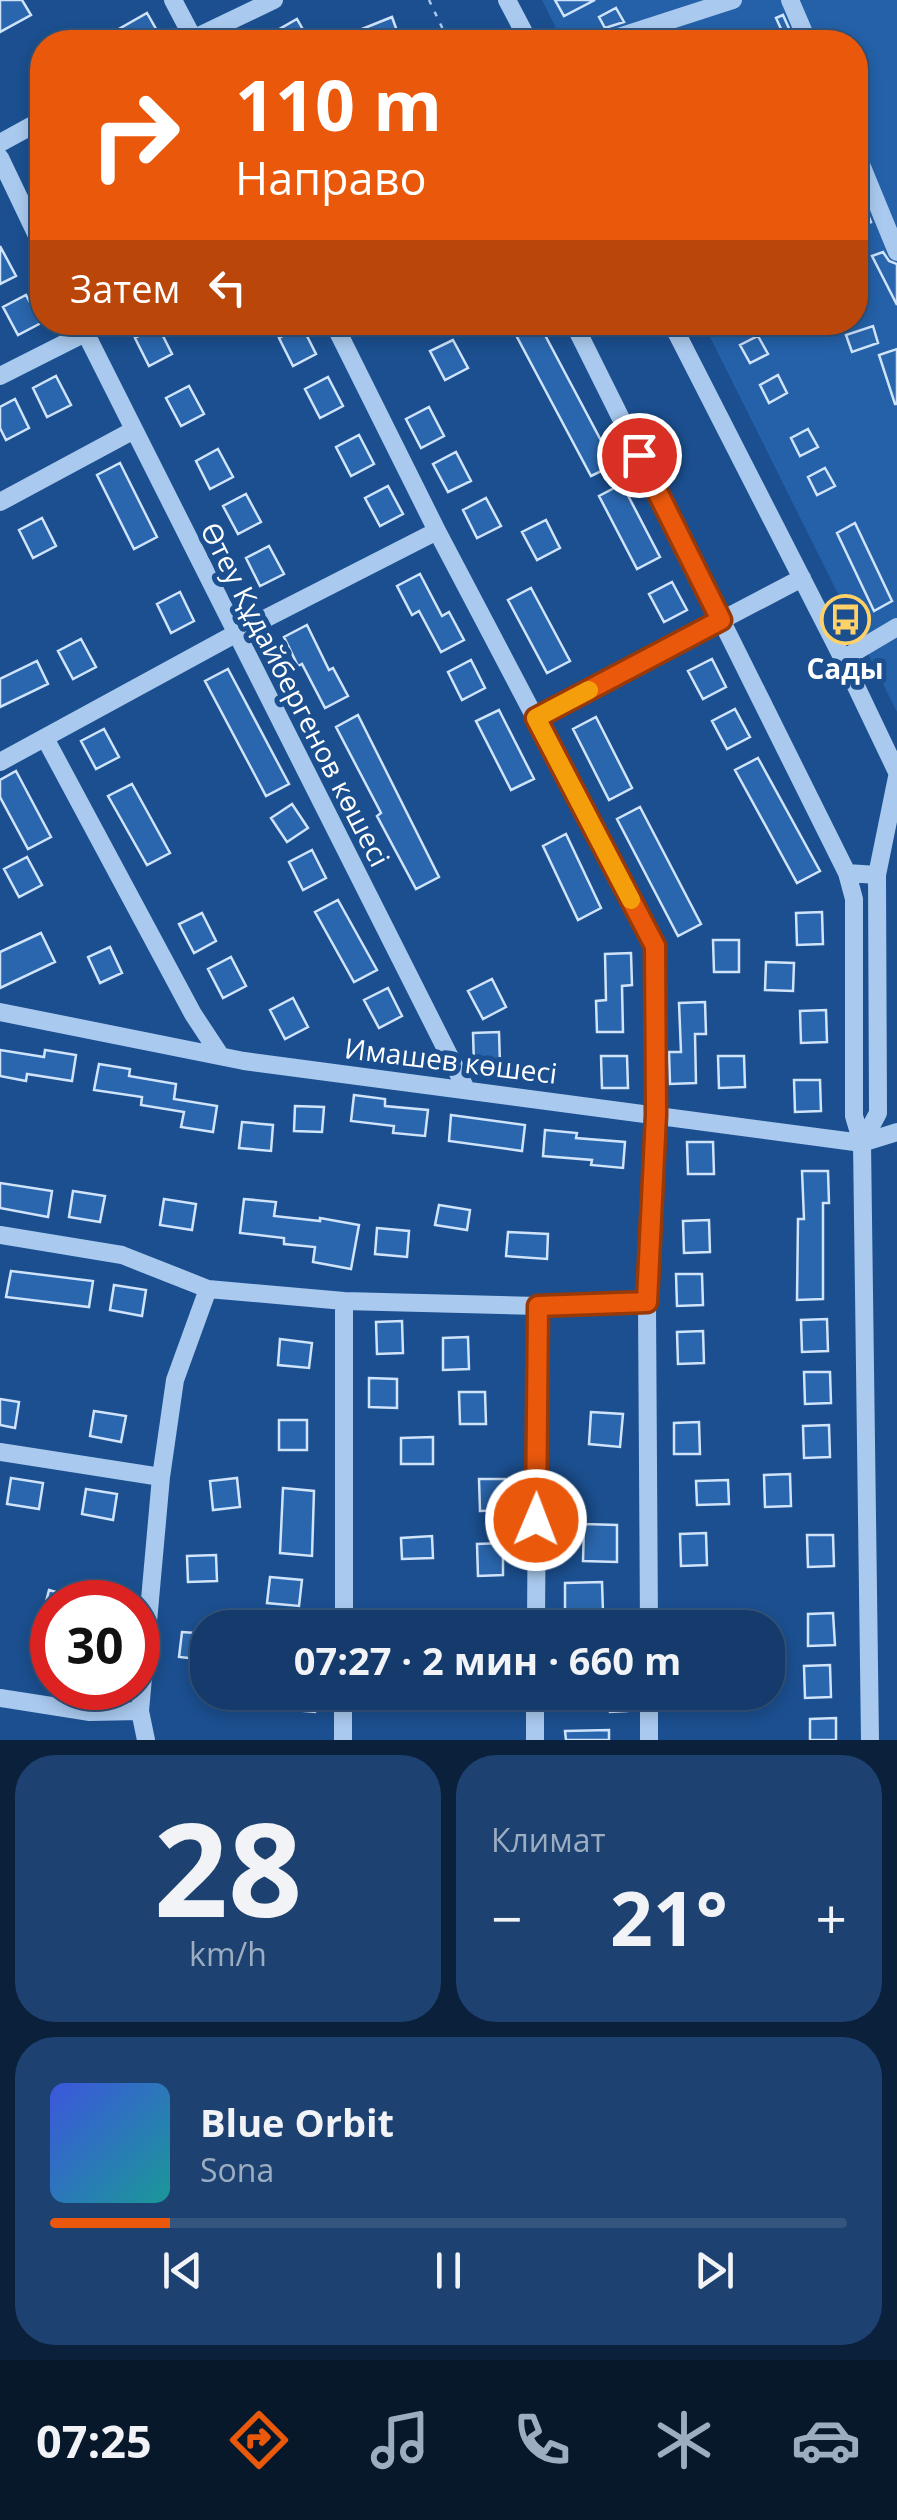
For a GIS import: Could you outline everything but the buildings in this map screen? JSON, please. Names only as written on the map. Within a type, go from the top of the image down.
[{"type":"street","points":[[173,0],[186,30]]},
{"type":"street","points":[[211,30],[274,0]]},
{"type":"street","points":[[507,0],[523,30]]},
{"type":"street","points":[[640,30],[734,0]]},
{"type":"street","points":[[790,0],[803,30]]},
{"type":"street","points":[[0,143],[30,127]]},
{"type":"street","points":[[0,158],[30,221]]},
{"type":"street","points":[[868,182],[897,252]]},
{"type":"street","points":[[0,376],[70,335]]},
{"type":"street","name":"Өтеу Құдайбергенов көшесі","points":[[85,335],[466,1088]]},
{"type":"street","points":[[340,335],[655,946],[656,1115],[647,1302],[648,1610]]},
{"type":"street","points":[[579,335],[847,873],[854,899],[854,1116],[862,1143],[870,1740]]},
{"type":"street","points":[[679,335],[844,659],[897,775],[877,876],[878,1113],[862,1143]]},
{"type":"street","points":[[0,502],[132,431]]},
{"type":"street","points":[[0,762],[437,530]]},
{"type":"street","points":[[536,718],[802,578]]},
{"type":"street","points":[[844,659],[897,627]]},
{"type":"street","points":[[45,738],[192,1014],[220,1054]]},
{"type":"street","points":[[847,873],[877,876]]},
{"type":"street","name":"Имашев көшесі","points":[[0,1012],[244,1061],[862,1143],[897,1132]]},
{"type":"street","points":[[0,1235],[122,1255],[208,1288],[344,1301],[538,1306],[647,1302]]},
{"type":"street","points":[[146,1740],[140,1711],[160,1476],[174,1380],[208,1288]]},
{"type":"street","points":[[344,1301],[344,1610]]},
{"type":"street","points":[[536,1610],[538,1306]]},
{"type":"street","points":[[0,1452],[160,1476]]},
{"type":"street","points":[[0,1698],[90,1712],[140,1711]]},
{"type":"street","points":[[343,1710],[343,1740]]},
{"type":"street","points":[[535,1710],[535,1740]]},
{"type":"street","points":[[649,1710],[649,1740]]},
{"type":"path","points":[[429,0],[443,30]]},
{"type":"shaded area","points":[[542,0],[897,0],[897,712],[709,335],[868,335],[868,30],[557,30]]},
{"type":"slow traffic","points":[[589,690],[536,718],[631,900]]},
{"type":"place","name":"Сады","points":[[845,620]]},
{"type":"route","points":[[536,1520],[538,1306],[647,1302],[656,1115],[655,946],[536,718],[721,620],[639,455]]}]
